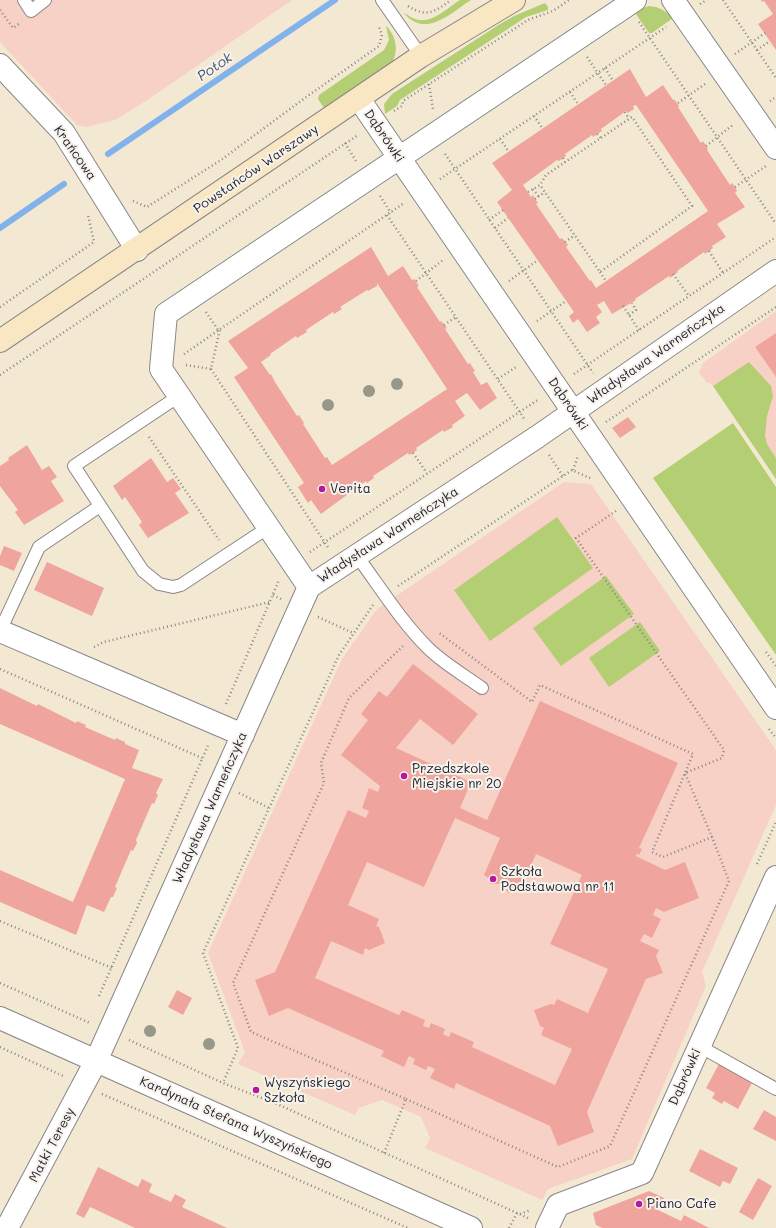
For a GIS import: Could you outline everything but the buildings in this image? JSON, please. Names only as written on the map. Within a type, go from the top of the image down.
[{"type":"street","name":"Powstańców Warszawy","points":[[0,342],[421,56],[514,0]]},
{"type":"street","points":[[673,0],[751,112],[773,156]]},
{"type":"street","points":[[309,587],[161,369],[166,314],[575,40],[636,10]]},
{"type":"street","name":"Krańcowa","points":[[0,65],[64,133],[137,250]]},
{"type":"street","name":"Dąbrówki","points":[[359,99],[573,412],[771,716]]},
{"type":"street","name":"Władysława Warneńczyka","points":[[96,1061],[309,587],[573,412],[776,271]]},
{"type":"street","points":[[0,631],[243,735]]},
{"type":"street","name":"Dąbrówki","points":[[547,1227],[558,1205],[642,1174],[776,877]]},
{"type":"street","name":"Kardynała Stefana Wyszyńskiego","points":[[0,1018],[149,1083],[471,1228]]},
{"type":"street","name":"Matki Teresy","points":[[10,1227],[96,1061]]},
{"type":"lane","points":[[24,0],[32,11],[45,0]]},
{"type":"lane","points":[[382,0],[421,56]]},
{"type":"lane","points":[[180,396],[74,466],[143,571],[159,584],[173,587],[181,585],[269,527]]},
{"type":"lane","points":[[0,631],[39,547],[100,506]]},
{"type":"lane","points":[[349,561],[384,595],[415,635],[429,649],[482,688]]},
{"type":"lane","points":[[699,1046],[776,1089]]},
{"type":"path","points":[[406,5],[418,12],[432,12],[450,0]]},
{"type":"path","points":[[0,375],[402,106],[403,101],[528,20],[553,11],[569,0]]},
{"type":"path","points":[[723,0],[776,78]]},
{"type":"path","points":[[636,10],[688,96],[776,224]]},
{"type":"path","points":[[0,307],[94,242],[87,209],[104,196],[112,191],[147,207],[221,160],[309,95],[379,46],[382,35],[378,25],[384,21]]},
{"type":"path","points":[[678,104],[764,33]]},
{"type":"path","points":[[575,40],[606,85]]},
{"type":"path","points":[[757,50],[770,41]]},
{"type":"path","points":[[605,68],[613,81]]},
{"type":"path","points":[[570,92],[578,104]]},
{"type":"path","points":[[625,112],[629,119]]},
{"type":"path","points":[[706,146],[716,136],[751,112]]},
{"type":"path","points":[[534,116],[543,129]]},
{"type":"path","points":[[528,192],[540,185],[546,175],[632,117],[692,206],[600,272]]},
{"type":"path","points":[[597,134],[600,138]]},
{"type":"path","points":[[433,136],[594,374]]},
{"type":"path","points":[[500,139],[509,152]]},
{"type":"path","points":[[735,187],[746,180],[773,156]]},
{"type":"path","points":[[563,158],[565,162]]},
{"type":"path","points":[[540,185],[606,281]]},
{"type":"path","points":[[533,189],[539,197]]},
{"type":"path","points":[[535,199],[545,192]]},
{"type":"path","points":[[489,220],[502,210]]},
{"type":"path","points":[[387,215],[527,422]]},
{"type":"path","points":[[494,228],[508,218]]},
{"type":"path","points":[[565,242],[575,236]]},
{"type":"path","points":[[573,375],[776,237]]},
{"type":"path","points":[[416,281],[427,274],[430,269],[460,248]]},
{"type":"path","points":[[709,251],[723,273]]},
{"type":"path","points":[[492,294],[538,260]]},
{"type":"path","points":[[674,274],[689,296]]},
{"type":"path","points":[[519,333],[566,301]]},
{"type":"path","points":[[629,315],[636,310],[632,303]]},
{"type":"path","points":[[623,306],[639,330]]},
{"type":"path","points":[[604,422],[776,306]]},
{"type":"path","points":[[444,325],[456,317]]},
{"type":"path","points":[[220,329],[211,369],[325,542],[349,561]]},
{"type":"path","points":[[184,365],[211,369]]},
{"type":"path","points":[[97,1002],[283,572],[427,473],[542,397]]},
{"type":"path","points":[[140,423],[229,554]]},
{"type":"path","points":[[546,450],[563,476]]},
{"type":"path","points":[[413,453],[427,473]]},
{"type":"path","points":[[547,1227],[277,1104],[223,1083],[238,1048],[203,953],[338,655],[371,606],[384,595],[572,470],[593,480]]},
{"type":"path","points":[[612,504],[621,517]]},
{"type":"path","points":[[617,510],[576,538],[724,750],[722,758],[686,773]]},
{"type":"path","points":[[71,661],[104,642],[270,602]]},
{"type":"path","points":[[686,773],[712,837],[728,881],[610,1146],[558,1167],[251,1032],[233,983],[324,783],[321,763],[349,698],[415,635],[429,626],[532,702],[540,685],[694,754],[652,852],[662,857],[712,837]]},
{"type":"path","points":[[0,669],[202,758]]},
{"type":"path","points":[[771,716],[776,738]]},
{"type":"path","points":[[0,921],[112,968]]},
{"type":"path","points":[[88,1022],[91,1015]]},
{"type":"path","points":[[0,1048],[136,1110],[408,1228]]},
{"type":"path","points":[[384,1154],[406,1099]]},
{"type":"path","points":[[509,1228],[516,1213]]},
{"type":"shaded area","points":[[0,0],[292,0],[149,99],[115,120],[86,127],[77,125],[0,42]]},
{"type":"shaded area","points":[[776,311],[776,479],[713,386],[710,383],[707,383],[699,373],[703,363]]},
{"type":"shaded area","name":"Szkoła Podstawowa nr 11","points":[[564,482],[591,484],[776,750],[776,805],[702,972],[706,986],[632,1159],[548,1189],[542,1200],[425,1148],[430,1138],[421,1117],[382,1100],[359,1108],[355,1115],[238,1064],[245,1052],[208,953],[342,659],[377,609]]},
{"type":"green space","points":[[460,0],[471,0],[447,17],[429,24],[421,24],[412,20],[404,13],[415,19],[427,20],[439,15]]},
{"type":"green space","points":[[545,3],[548,10],[526,17],[400,100],[397,106],[385,114],[384,104],[392,94],[500,24],[514,16]]},
{"type":"green space","points":[[649,6],[656,7],[668,13],[673,18],[652,33],[649,33],[634,11]]},
{"type":"green space","points":[[386,26],[394,37],[396,47],[393,61],[324,108],[318,99],[319,95],[384,50],[389,40]]},
{"type":"green space","points":[[749,362],[771,386],[773,396],[767,416],[765,436],[767,444],[776,458],[776,479],[713,386]]},
{"type":"green space","points":[[733,423],[776,487],[776,655],[653,478]]},
{"type":"green space","points":[[557,517],[593,568],[490,641],[454,590]]},
{"type":"green space","points":[[606,576],[634,614],[561,666],[533,628]]},
{"type":"green space","points":[[640,622],[660,651],[609,687],[589,658]]},
{"type":"waterway","name":"Potok","points":[[108,154],[335,0]]},
{"type":"waterway","name":"Potok","points":[[0,228],[64,184]]},
{"type":"place","name":"Verita","points":[[322,489]]},
{"type":"place","name":"Przedszkole Miejskie nr 20","points":[[404,776]]},
{"type":"place","name":"Szkoła Podstawowa nr 11","points":[[493,879]]},
{"type":"place","name":"Wyszyńskiego Szkoła","points":[[256,1090]]},
{"type":"place","name":"Piano Cafe","points":[[639,1204]]}]
